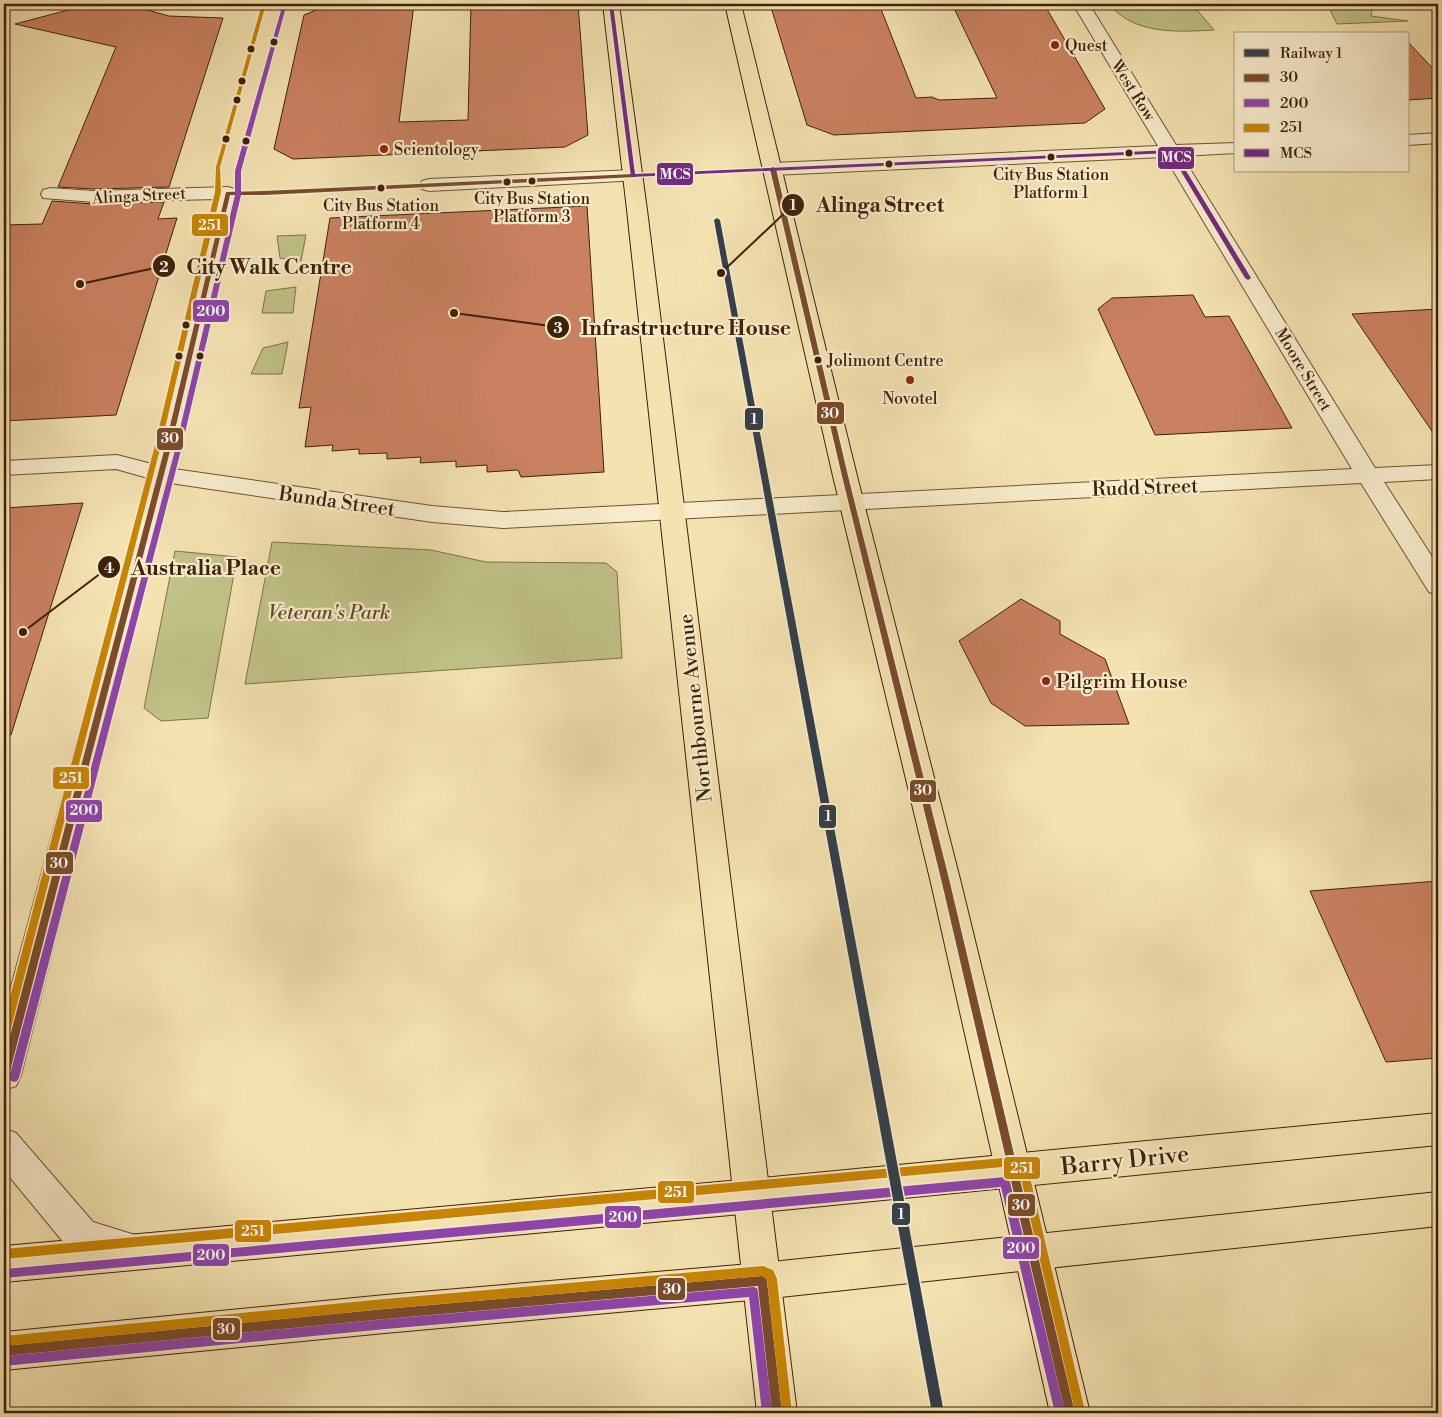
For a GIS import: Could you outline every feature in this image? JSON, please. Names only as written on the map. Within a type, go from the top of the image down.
[{"type":"main road","name":"Northbourne Avenue","points":[[611,4],[633,176],[777,1413]]},
{"type":"main road","points":[[733,4],[943,873],[1070,1413]]},
{"type":"main road","name":"Barry Drive","points":[[4,1264],[752,1196],[1438,1129]]},
{"type":"main road","points":[[4,1352],[385,1314],[762,1281],[1438,1209]]},
{"type":"street","name":"West Row","points":[[1081,4],[1172,150]]},
{"type":"street","points":[[1410,140],[1438,138]]},
{"type":"street","points":[[773,169],[1234,148]]},
{"type":"street","name":"Moore Street","points":[[1172,150],[1368,476],[1438,586]]},
{"type":"street","points":[[429,186],[633,176]]},
{"type":"street","name":"Alinga Street","points":[[50,194],[84,197],[228,192],[160,474]]},
{"type":"street","name":"Bunda Street","points":[[4,468],[117,462],[160,474],[458,517],[528,520],[852,502]]},
{"type":"street","name":"Rudd Street","points":[[852,502],[1036,491],[1210,485],[1438,472]]},
{"type":"street","points":[[4,1075],[160,474]]},
{"type":"street","points":[[4,1144],[82,1237],[136,1252]]},
{"type":"green space","points":[[1109,4],[1194,4],[1214,30],[1172,31],[1144,26],[1119,14]]},
{"type":"green space","points":[[1327,4],[1373,4],[1371,16],[1408,21],[1337,24]]},
{"type":"green space","points":[[306,235],[301,261],[280,258],[277,236]]},
{"type":"green space","points":[[296,287],[293,313],[262,313],[266,291]]},
{"type":"green space","points":[[288,342],[282,374],[251,374],[263,348]]},
{"type":"green space","name":"Veteran's Park","points":[[272,542],[431,550],[486,562],[606,563],[617,572],[622,658],[245,684]]},
{"type":"green space","points":[[175,551],[237,557],[208,718],[161,721],[144,708]]},
{"type":"building","points":[[91,4],[126,4],[169,16],[223,18],[169,187],[94,189],[58,187],[116,47],[15,24]]},
{"type":"building","points":[[414,4],[399,122],[468,120],[471,4],[578,4],[588,135],[565,147],[408,154],[293,159],[274,149],[304,15],[326,6]]},
{"type":"building","points":[[770,4],[879,4],[916,98],[932,97],[939,100],[997,98],[952,4],[1044,4],[1105,109],[1085,123],[834,135],[807,125]]},
{"type":"building","points":[[1410,44],[1438,74],[1438,98],[1410,100]]},
{"type":"building","points":[[52,201],[94,204],[164,202],[158,219],[177,218],[116,415],[4,421],[4,225],[42,224]]},
{"type":"building","points":[[587,206],[604,472],[521,477],[518,470],[487,472],[487,465],[456,467],[456,461],[420,463],[421,457],[387,459],[387,453],[359,454],[359,449],[332,451],[333,445],[305,447],[311,407],[299,408],[330,218]]},
{"type":"building","points":[[1193,295],[1205,317],[1229,316],[1292,428],[1155,435],[1098,309],[1112,298]]},
{"type":"building","points":[[1438,309],[1438,440],[1352,314]]},
{"type":"building","points":[[83,503],[11,735],[4,734],[4,508]]},
{"type":"building","name":"Pilgrim House","points":[[1021,599],[1060,621],[1060,634],[1105,659],[1129,724],[1025,726],[991,703],[959,641]]},
{"type":"building","points":[[1438,881],[1438,1058],[1386,1062],[1310,891]]},
{"type":"rail line","name":"1","points":[[717,220],[938,1413]]},
{"type":"transit line","name":"251","points":[[4,1036],[157,449],[218,192],[218,167],[264,4]]},
{"type":"transit line","name":"MCS","points":[[611,4],[633,176],[1172,151],[1248,278]]},
{"type":"transit line","name":"200","points":[[14,1078],[177,454],[238,195],[238,171],[284,7]]},
{"type":"transit line","name":"30","points":[[773,169],[845,476],[946,883],[1070,1413]]},
{"type":"transit line","name":"30","points":[[4,1075],[167,451],[228,193],[264,193],[633,176]]},
{"type":"transit line","name":"251","points":[[4,1254],[1014,1161],[1020,1164],[1023,1169],[1080,1411]]},
{"type":"transit line","name":"200","points":[[5,1274],[1005,1182],[1060,1413]]},
{"type":"transit line","name":"251","points":[[4,1341],[384,1304],[763,1271],[769,1274],[772,1279],[787,1412]]},
{"type":"transit line","name":"30","points":[[4,1351],[385,1314],[762,1281],[777,1413]]},
{"type":"transit line","name":"200","points":[[5,1361],[386,1324],[753,1292],[767,1413]]},
{"type":"place","name":"Quest","points":[[1055,45]]},
{"type":"place","name":"Scientology","points":[[384,149]]},
{"type":"place","name":"City Bus Station Platform 1","points":[[1051,157]]},
{"type":"place","name":"City Bus Station Platform 3","points":[[532,181]]},
{"type":"place","name":"City Bus Station Platform 4","points":[[381,188]]},
{"type":"place","name":"Alinga Street","points":[[721,273]]},
{"type":"place","name":"City Walk Centre","points":[[80,284]]},
{"type":"place","name":"Infrastructure House","points":[[454,313]]},
{"type":"place","name":"Jolimont Centre","points":[[818,360]]},
{"type":"place","name":"Novotel","points":[[910,380]]},
{"type":"place","name":"Australia Place","points":[[23,632]]},
{"type":"place","name":"Pilgrim House","points":[[1046,681]]}]
